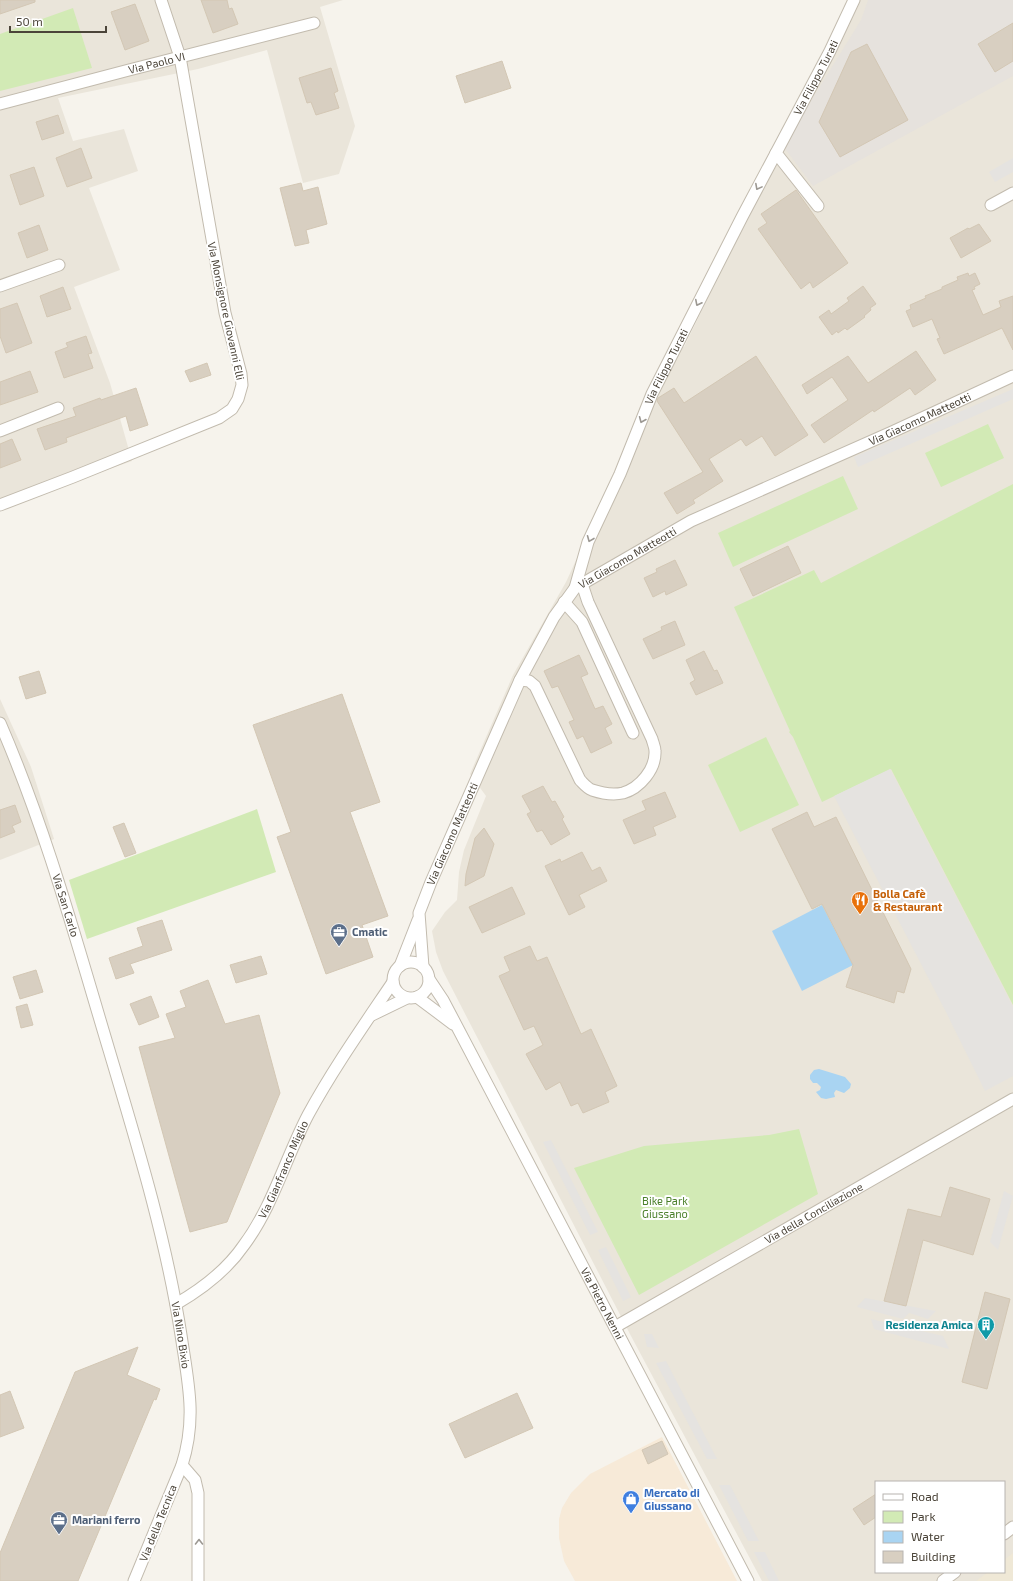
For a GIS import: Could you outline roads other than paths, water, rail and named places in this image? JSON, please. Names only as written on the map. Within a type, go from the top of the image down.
[{"type":"street","name":"Via Monsignore Giovanni Elli","points":[[0,505],[219,418],[232,408],[238,399],[242,385],[241,374],[225,313],[180,57],[161,0]]},
{"type":"street","name":"Via Filippo Turati","points":[[579,586],[588,542],[620,474],[652,394],[742,217],[830,51],[854,0]]},
{"type":"street","name":"Via Paolo VI","points":[[0,104],[314,23]]},
{"type":"street","points":[[776,153],[818,206]]},
{"type":"street","points":[[991,205],[1013,193]]},
{"type":"street","points":[[0,286],[59,264]]},
{"type":"street","name":"Via Giacomo Matteotti","points":[[423,967],[419,913],[431,882],[520,680],[554,616],[564,602],[579,586],[691,521],[892,432],[1013,376]]},
{"type":"street","points":[[0,431],[58,408]]},
{"type":"street","points":[[520,680],[529,681],[535,686],[580,780],[587,788],[607,793],[623,793],[634,787],[650,772],[655,752],[652,739],[588,602],[579,586]]},
{"type":"street","points":[[564,602],[582,622],[634,733]]},
{"type":"street","name":"Via San Carlo","points":[[0,723],[23,776],[39,820],[121,1090]]},
{"type":"street","name":"Via Giacomo Matteotti","points":[[400,966],[419,918]]},
{"type":"street","points":[[370,1016],[412,998],[426,990],[429,980],[426,971],[423,967],[412,962],[400,966],[393,976],[393,982],[397,992],[412,998]]},
{"type":"street","name":"Via Pietro Nenni","points":[[429,980],[441,997],[748,1581]]},
{"type":"street","name":"Via Gianfranco Miglio","points":[[176,1304],[208,1283],[236,1257],[248,1241],[266,1208],[308,1115],[393,982]]},
{"type":"street","name":"Via Pietro Nenni","points":[[412,998],[456,1026]]},
{"type":"street","name":"Via Nino Bixio","points":[[121,1090],[160,1228],[176,1304],[188,1378],[191,1409],[189,1440],[182,1465]]},
{"type":"street","name":"Via della Conciliazione","points":[[615,1327],[1013,1100]]},
{"type":"street","points":[[182,1465],[195,1480],[198,1493],[198,1581]]},
{"type":"street","name":"Via della Tecnica","points":[[134,1581],[182,1465]]},
{"type":"street","points":[[1005,1533],[1013,1527]]},
{"type":"street","points":[[943,1581],[954,1573]]},
{"type":"water","points":[[822,905],[853,965],[802,991],[772,931]]},
{"type":"water","points":[[819,1069],[845,1077],[851,1084],[850,1088],[844,1093],[836,1090],[834,1093],[835,1097],[826,1099],[821,1098],[816,1092],[820,1090],[821,1087],[817,1083],[813,1083],[810,1079],[810,1075],[814,1070]]},
{"type":"place","name":"Bolla Cafè & Restaurant","points":[[860,915]]},
{"type":"place","name":"Cmatic","points":[[339,947]]},
{"type":"place","name":"Residenza Amica","points":[[986,1340]]},
{"type":"place","name":"Mercato di Giussano","points":[[631,1514]]},
{"type":"place","name":"Mariani ferro","points":[[59,1535]]},
{"type":"park label","name":"Bike Park Giussano","points":[[665,1207]]}]
